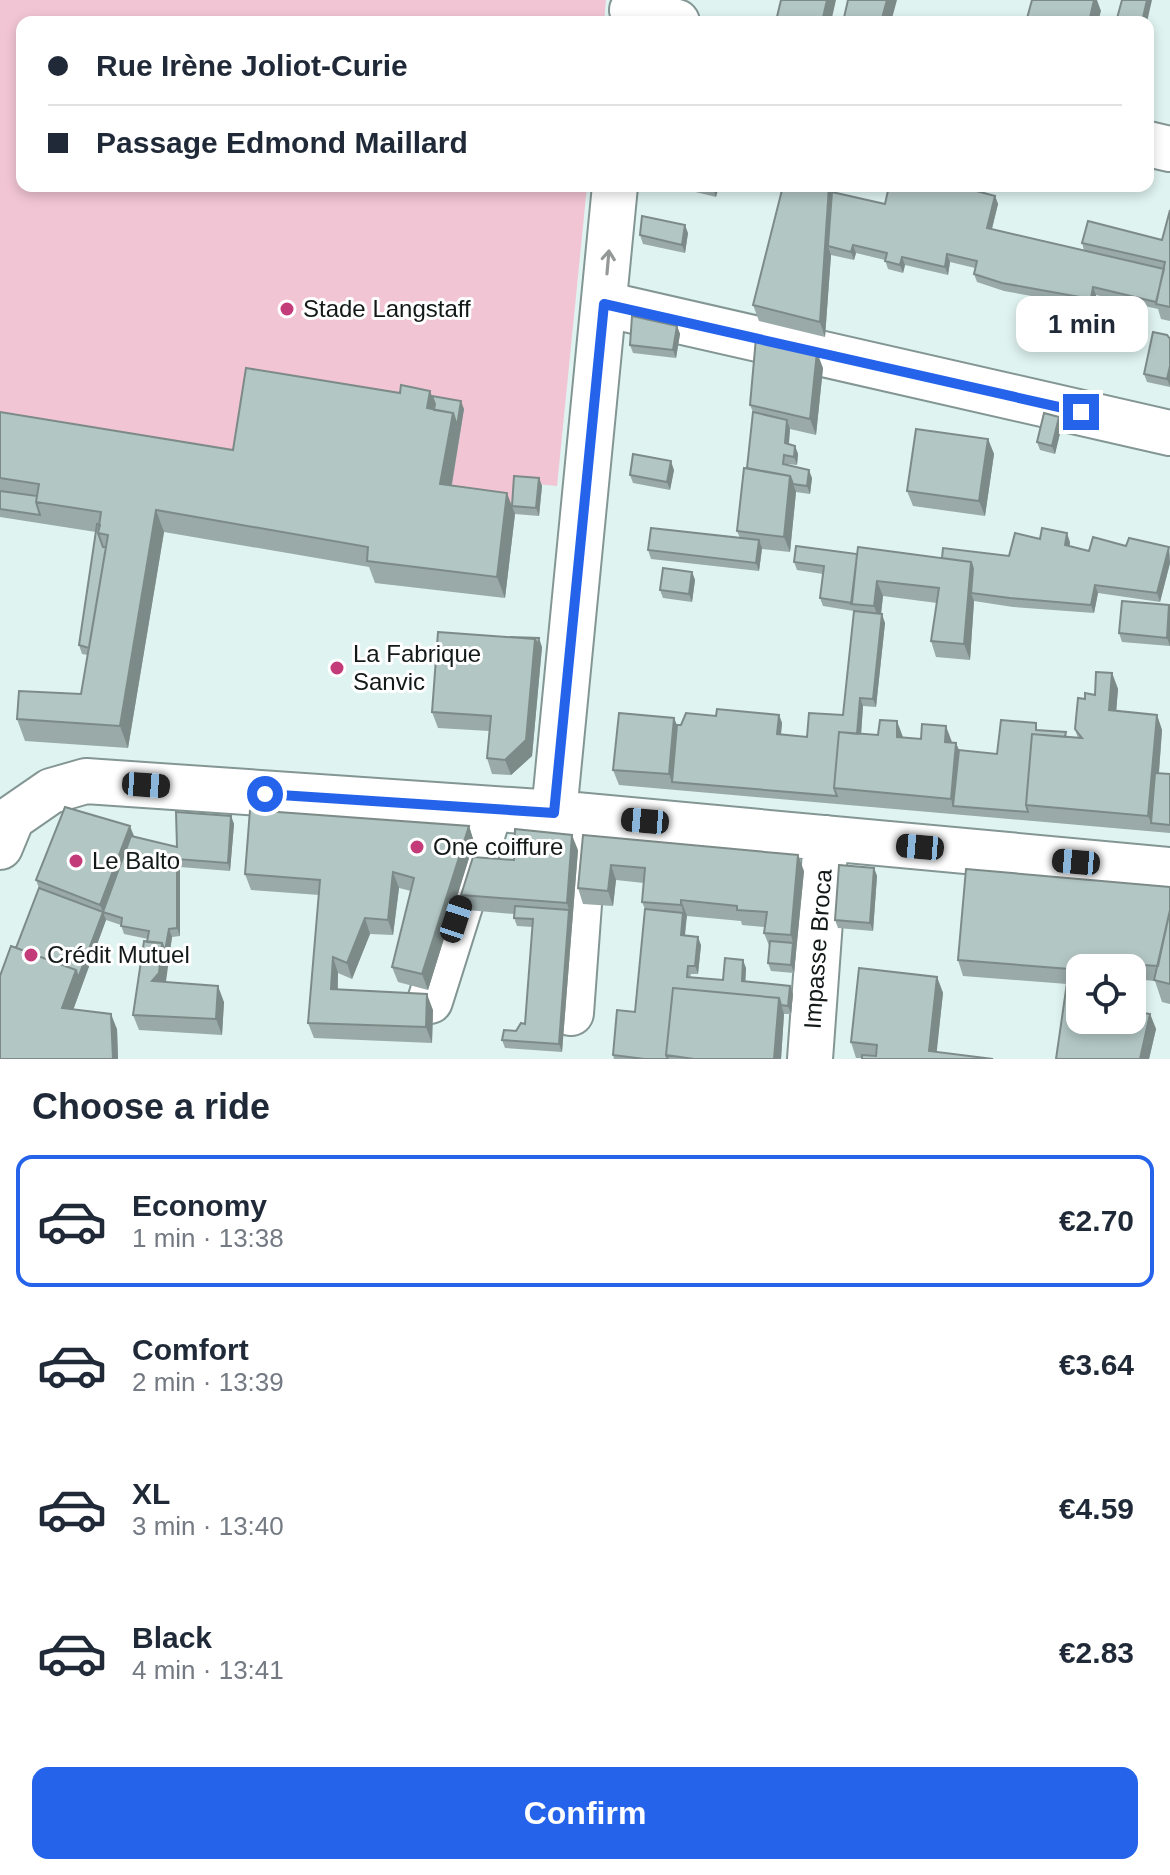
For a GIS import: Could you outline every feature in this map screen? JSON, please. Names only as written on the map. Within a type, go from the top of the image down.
[{"type":"street","points":[[632,11],[652,16]]},
{"type":"street","points":[[571,1013],[570,814],[604,304],[614,192]]},
{"type":"street","points":[[604,304],[1170,433]]},
{"type":"street","points":[[4,825],[51,791],[86,781],[570,814],[1170,870]]},
{"type":"street","points":[[430,1001],[490,810]]},
{"type":"street","name":"Impasse Broca","points":[[810,1059],[826,838]]},
{"type":"shaded area","name":"Stade Langstaff","points":[[0,0],[606,0],[605,16],[16,16],[16,192],[586,192],[557,486],[516,482],[513,513],[0,433]]},
{"type":"building","points":[[781,0],[827,0],[823,16],[777,16]]},
{"type":"building","points":[[848,0],[887,0],[883,16],[844,16]]},
{"type":"building","points":[[1032,0],[1094,0],[1090,16],[1028,16]]},
{"type":"building","points":[[1122,0],[1147,0],[1143,16],[1118,16]]},
{"type":"building","points":[[781,192],[829,192],[820,322],[753,305]]},
{"type":"building","points":[[832,192],[885,204],[888,192],[980,192],[995,196],[987,228],[1164,269],[1156,302],[1093,287],[1091,299],[1002,283],[974,274],[977,261],[947,254],[945,267],[902,257],[900,265],[885,261],[887,253],[853,245],[851,252],[828,246]]},
{"type":"building","points":[[1170,210],[1170,307],[1156,304],[1165,262],[1082,243],[1088,221],[1162,240]]},
{"type":"building","points":[[642,216],[685,225],[682,245],[640,235]]},
{"type":"building","points":[[632,316],[677,326],[673,350],[630,345]]},
{"type":"building","points":[[1153,332],[1167,335],[1170,339],[1167,379],[1144,374]]},
{"type":"building","points":[[756,338],[817,352],[810,419],[750,405]]},
{"type":"building","points":[[246,368],[400,393],[401,385],[430,391],[427,408],[453,413],[440,484],[507,493],[497,577],[367,561],[368,547],[156,510],[120,726],[17,719],[19,691],[81,694],[108,535],[98,533],[101,512],[36,502],[39,484],[0,478],[0,412],[233,450]]},
{"type":"building","points":[[432,396],[461,401],[457,426],[453,413],[434,410]]},
{"type":"building","points":[[753,412],[787,420],[785,443],[795,446],[794,457],[784,455],[783,464],[809,470],[807,486],[793,484],[790,476],[747,468]]},
{"type":"building","points":[[1044,413],[1059,417],[1052,446],[1037,442]]},
{"type":"building","points":[[916,429],[988,439],[979,501],[907,491]]},
{"type":"building","points":[[633,454],[671,461],[667,482],[630,475]]},
{"type":"building","points":[[744,468],[790,476],[784,537],[737,531]]},
{"type":"building","points":[[514,476],[539,478],[536,508],[512,506]]},
{"type":"building","points":[[0,491],[37,496],[40,515],[0,509]]},
{"type":"building","points":[[97,524],[100,525],[98,533],[103,547],[106,547],[89,648],[79,645]]},
{"type":"building","points":[[651,528],[759,540],[756,563],[648,550]]},
{"type":"building","points":[[1042,528],[1067,533],[1065,545],[1089,551],[1093,537],[1126,546],[1129,538],[1169,547],[1157,593],[1095,585],[1091,605],[971,593],[971,562],[942,558],[943,548],[1009,556],[1015,533],[1040,539]]},
{"type":"building","points":[[796,546],[857,554],[852,603],[820,598],[824,566],[794,562]]},
{"type":"building","points":[[858,547],[971,562],[964,644],[931,641],[939,588],[877,581],[874,606],[851,604]]},
{"type":"building","points":[[663,568],[692,572],[689,594],[660,590]]},
{"type":"building","points":[[1122,601],[1169,605],[1167,638],[1119,633]]},
{"type":"building","points":[[854,611],[882,614],[873,699],[860,698],[857,734],[839,732],[834,788],[837,796],[672,782],[677,725],[681,725],[686,713],[716,716],[717,709],[779,715],[777,734],[807,737],[809,713],[843,715]]},
{"type":"building","points":[[438,632],[535,639],[526,740],[505,760],[487,758],[491,716],[432,712]]},
{"type":"building","points":[[1096,672],[1112,673],[1109,710],[1157,715],[1148,816],[1026,805],[1032,734],[1082,738],[1075,729],[1078,698],[1085,699],[1085,693],[1095,695]]},
{"type":"building","points":[[619,713],[674,718],[669,774],[613,770]]},
{"type":"building","points":[[880,720],[897,721],[897,737],[921,739],[922,724],[946,726],[945,742],[956,743],[951,799],[834,788],[839,732],[878,735]]},
{"type":"building","points":[[1001,720],[1036,723],[1036,730],[1066,732],[1065,737],[1032,734],[1028,812],[953,806],[959,750],[997,754]]},
{"type":"building","points":[[1155,773],[1170,774],[1170,825],[1151,823]]},
{"type":"building","points":[[65,807],[130,826],[100,905],[36,880]]},
{"type":"building","points":[[250,810],[469,826],[422,974],[392,967],[414,878],[393,872],[388,920],[365,918],[347,963],[333,957],[331,989],[427,994],[426,1027],[308,1023],[320,880],[245,874]]},
{"type":"building","points":[[176,812],[231,816],[228,863],[177,859],[177,928],[169,929],[165,951],[162,943],[147,942],[149,931],[121,926],[122,918],[103,912],[131,836],[177,847]]},
{"type":"building","points":[[515,829],[572,835],[567,903],[461,895],[473,857],[514,860]]},
{"type":"building","points":[[583,835],[798,855],[791,935],[764,933],[767,912],[681,900],[681,905],[642,902],[645,868],[611,865],[608,891],[578,888]]},
{"type":"building","points":[[839,865],[874,868],[870,923],[835,920]]},
{"type":"building","points":[[966,869],[1170,887],[1170,910],[1158,966],[1146,965],[1146,954],[1066,954],[1066,969],[958,960]]},
{"type":"building","points":[[39,888],[103,912],[78,978],[76,970],[16,948]]},
{"type":"building","points":[[515,906],[569,910],[559,1044],[502,1040],[504,1030],[516,1031],[521,1023],[525,1024],[533,919],[514,918]]},
{"type":"building","points":[[645,909],[683,913],[681,935],[698,937],[695,966],[688,966],[687,977],[723,980],[725,958],[743,960],[742,981],[790,986],[788,1006],[781,1005],[779,998],[673,988],[668,1059],[613,1055],[617,1010],[635,1012]]},
{"type":"building","points":[[1170,910],[1170,984],[1154,980]]},
{"type":"building","points":[[144,941],[162,943],[159,973],[152,981],[218,986],[216,1019],[133,1015]]},
{"type":"building","points":[[770,941],[793,943],[791,965],[768,963]]},
{"type":"building","points":[[11,946],[76,970],[62,1008],[111,1014],[113,1059],[0,1059],[0,976]]},
{"type":"building","points":[[859,968],[937,977],[929,1051],[993,1059],[862,1059],[862,1055],[876,1056],[877,1045],[851,1042]]},
{"type":"building","points":[[673,988],[779,998],[774,1059],[694,1059],[666,1055]]},
{"type":"building","points":[[1066,990],[1066,1034],[1146,1034],[1140,1059],[1056,1059]]},
{"type":"place","name":"Stade Langstaff","points":[[287,309]]},
{"type":"place","name":"La Fabrique Sanvic","points":[[337,668]]},
{"type":"place","name":"One coiffure","points":[[417,847]]},
{"type":"place","name":"Le Balto","points":[[76,861]]},
{"type":"place","name":"Crédit Mutuel","points":[[31,955]]},
{"type":"route","points":[[265,794],[554,813],[604,304],[1081,412]]}]
